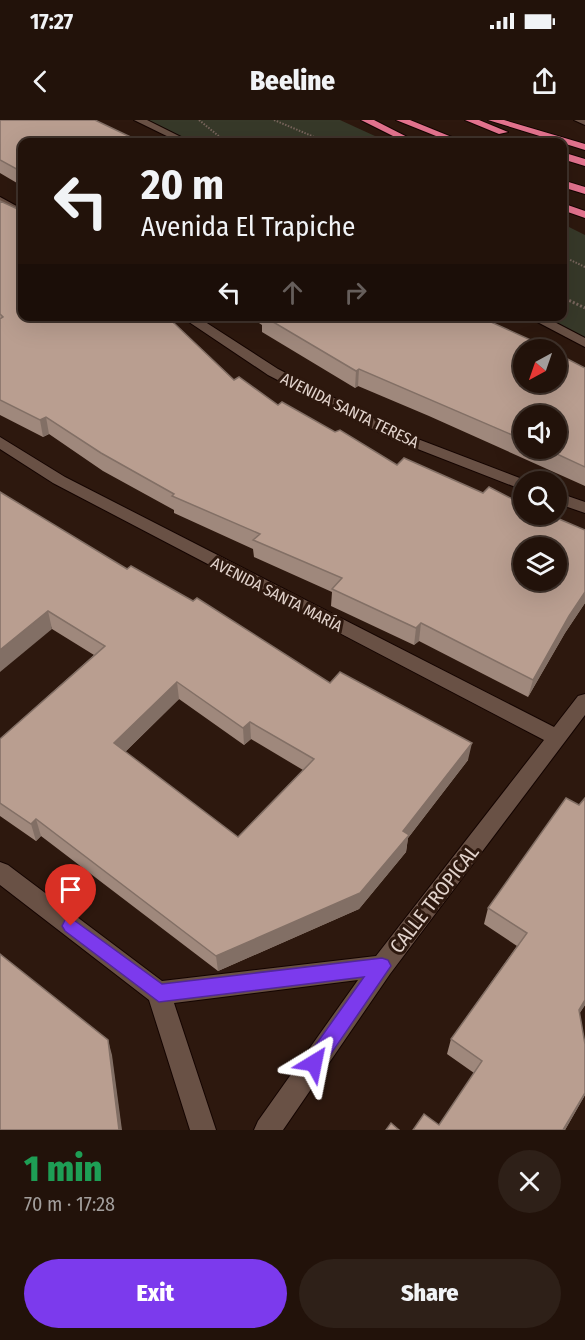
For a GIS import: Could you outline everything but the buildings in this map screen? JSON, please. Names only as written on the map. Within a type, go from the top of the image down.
[{"type":"highway","points":[[366,120],[404,138]]},
{"type":"highway","points":[[400,120],[448,138]]},
{"type":"highway","points":[[470,120],[519,138]]},
{"type":"highway","points":[[493,120],[554,138]]},
{"type":"highway","points":[[567,142],[585,147]]},
{"type":"highway","points":[[567,157],[585,163]]},
{"type":"highway","points":[[567,185],[585,191]]},
{"type":"highway","points":[[567,208],[585,215]]},
{"type":"street","points":[[140,120],[178,138]]},
{"type":"street","points":[[579,120],[585,122]]},
{"type":"street","points":[[0,200],[18,211]]},
{"type":"street","name":"AVENIDA SANTA TERESA","points":[[194,321],[273,372],[398,436],[513,480]]},
{"type":"street","points":[[542,321],[585,343]]},
{"type":"street","name":"AVENIDA SANTA MARÍA","points":[[0,442],[59,480],[558,738]]},
{"type":"street","points":[[567,501],[585,508]]},
{"type":"street","name":"CALLE TROPICAL","points":[[267,1130],[382,966],[585,701]]},
{"type":"street","points":[[0,872],[159,993],[203,1130]]},
{"type":"street","points":[[159,993],[382,966]]},
{"type":"path","points":[[199,120],[208,124],[214,134],[220,138]]},
{"type":"path","points":[[274,120],[317,138]]},
{"type":"path","points":[[567,258],[585,267]]},
{"type":"path","points":[[567,299],[585,308]]},
{"type":"green space","points":[[145,120],[340,120],[379,138],[181,138]]},
{"type":"green space","points":[[567,226],[585,235],[585,342],[542,321],[567,321]]},
{"type":"route","points":[[71,926],[159,993],[382,966],[314,1063]]}]
